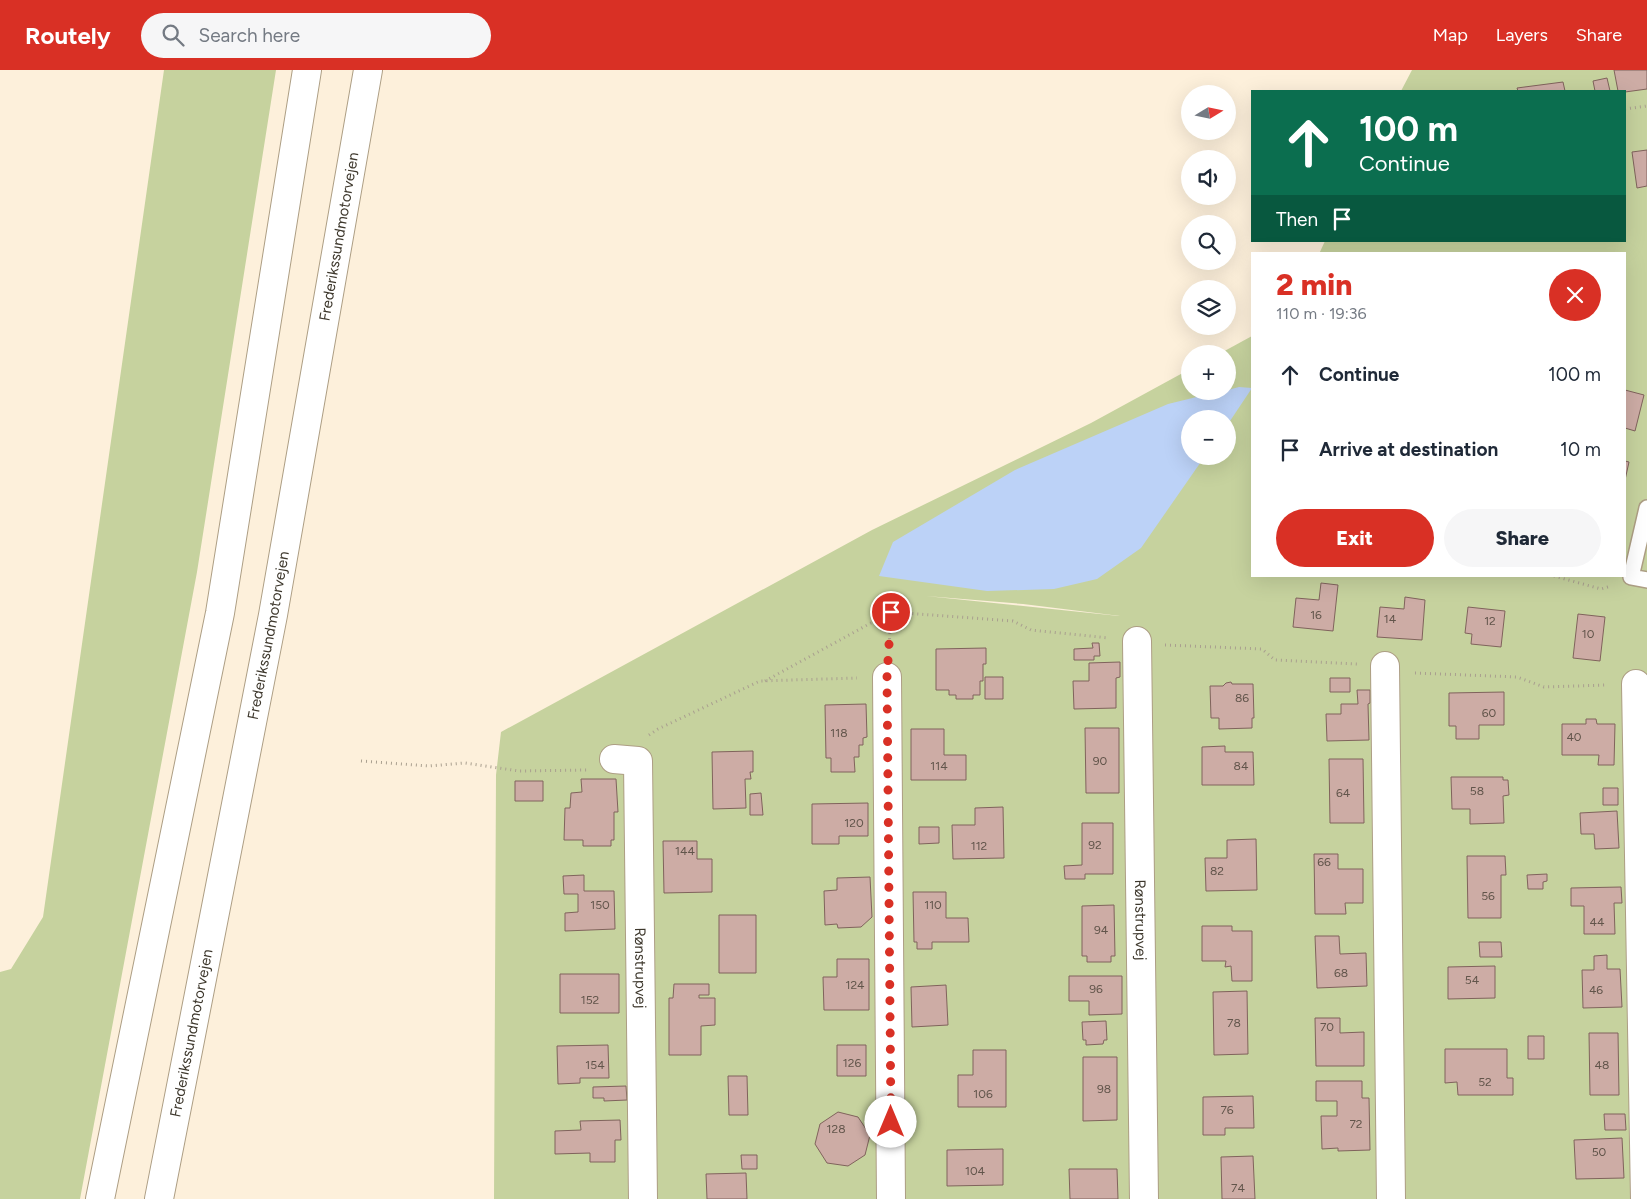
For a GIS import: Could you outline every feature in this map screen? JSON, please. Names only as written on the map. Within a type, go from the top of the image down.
[{"type":"main road","points":[[100,1199],[220,613],[307,70]]},
{"type":"main road","name":"Frederikssundmotorvejen","points":[[159,1199],[273,615],[368,70]]},
{"type":"main road","name":"Rønstrupvej","points":[[1137,641],[1144,1199]]},
{"type":"main road","points":[[1386,666],[1392,1199]]},
{"type":"main road","points":[[887,677],[892,1199]]},
{"type":"main road","points":[[1636,684],[1645,1199]]},
{"type":"main road","name":"Rønstrupvej","points":[[614,758],[638,761],[644,1199]]},
{"type":"lane","points":[[1641,579],[1631,577],[1647,508]]},
{"type":"path","points":[[1626,109],[1647,106]]},
{"type":"path","points":[[1558,577],[1601,589],[1641,579]]},
{"type":"path","points":[[765,681],[891,612],[1013,621],[1031,630],[1137,641]]},
{"type":"path","points":[[887,677],[891,612]]},
{"type":"green space","points":[[164,70],[276,70],[197,572],[80,1199],[0,1199],[0,972],[11,969],[43,917]]},
{"type":"green space","points":[[1412,70],[1647,70],[1647,1199],[494,1199],[496,775],[501,732],[872,530],[1091,423],[1181,374],[1181,400],[1236,400],[1236,345],[1251,337],[1251,577],[1626,577],[1626,252],[1320,252],[1325,242],[1626,242],[1626,90],[1402,90]],"holes":[[[926,596],[1023,604],[1119,616]]]},
{"type":"water","points":[[1236,388],[1251,388],[1236,412],[1236,410],[1181,410],[1181,465],[1199,465],[1141,548],[1097,579],[1054,589],[987,591],[879,576],[893,542],[1015,470],[1168,404],[1184,400],[1236,400]]},
{"type":"building","points":[[1614,70],[1647,70],[1647,89],[1626,92],[1626,90],[1618,90]]},
{"type":"building","points":[[1607,78],[1610,90],[1595,90],[1593,81]]},
{"type":"building","points":[[1563,82],[1565,90],[1518,90],[1517,88]]},
{"type":"building","points":[[1647,150],[1647,186],[1637,188],[1632,152]]},
{"type":"building","points":[[1626,390],[1644,395],[1635,431],[1626,428]]},
{"type":"building","points":[[1626,461],[1629,462],[1626,476]]},
{"type":"building","points":[[1321,583],[1338,585],[1333,631],[1293,627],[1296,598],[1319,600]]},
{"type":"building","points":[[1405,597],[1425,600],[1422,640],[1377,637],[1380,607],[1404,609]]},
{"type":"building","points":[[1468,607],[1505,611],[1501,647],[1471,644],[1472,634],[1465,633]]},
{"type":"building","points":[[1578,614],[1605,617],[1600,661],[1573,658]]},
{"type":"building","points":[[1092,643],[1099,643],[1100,656],[1094,656],[1094,660],[1074,660],[1074,649],[1093,648]]},
{"type":"building","points":[[986,648],[986,664],[983,664],[983,681],[980,681],[980,695],[973,695],[973,699],[956,699],[956,695],[949,695],[949,690],[936,690],[936,649]]},
{"type":"building","points":[[1120,662],[1120,677],[1116,678],[1116,708],[1074,709],[1073,681],[1089,681],[1089,663]]},
{"type":"building","points":[[985,677],[1003,677],[1003,699],[985,699]]},
{"type":"building","points":[[1330,678],[1350,678],[1350,692],[1330,692]]},
{"type":"building","points":[[1231,682],[1232,684],[1253,684],[1254,718],[1252,718],[1252,728],[1219,729],[1219,718],[1211,718],[1210,686],[1223,686]]},
{"type":"building","points":[[1357,690],[1370,690],[1370,703],[1368,704],[1369,740],[1327,741],[1326,714],[1341,714],[1341,704],[1358,704]]},
{"type":"building","points":[[1504,692],[1504,725],[1479,725],[1479,739],[1456,739],[1456,726],[1449,726],[1449,693]]},
{"type":"building","points":[[866,704],[867,737],[863,738],[863,745],[859,745],[859,757],[854,757],[855,772],[831,772],[831,758],[826,758],[825,705]]},
{"type":"building","points":[[1586,719],[1596,719],[1597,724],[1615,724],[1614,765],[1598,765],[1599,755],[1562,755],[1562,724],[1586,724]]},
{"type":"building","points":[[1085,728],[1119,728],[1119,793],[1086,793]]},
{"type":"building","points":[[911,729],[944,729],[944,755],[966,755],[966,780],[911,780]]},
{"type":"building","points":[[1225,746],[1225,752],[1253,752],[1254,785],[1202,785],[1202,747]]},
{"type":"building","points":[[753,751],[751,779],[745,779],[746,808],[713,809],[712,752]]},
{"type":"building","points":[[1329,759],[1363,759],[1364,823],[1330,823]]},
{"type":"building","points":[[1451,777],[1503,777],[1503,780],[1508,780],[1509,795],[1503,796],[1504,823],[1470,824],[1470,809],[1452,809]]},
{"type":"building","points":[[581,779],[616,779],[618,812],[614,812],[614,840],[611,840],[611,846],[583,846],[583,840],[564,840],[565,808],[570,808],[571,793],[582,792]]},
{"type":"building","points":[[515,781],[543,781],[543,801],[515,801]]},
{"type":"building","points":[[1603,788],[1618,788],[1618,805],[1603,805]]},
{"type":"building","points":[[761,793],[763,815],[750,815],[750,794]]},
{"type":"building","points":[[868,803],[868,836],[839,836],[839,844],[812,844],[812,804]]},
{"type":"building","points":[[1003,807],[1004,858],[953,859],[952,825],[975,825],[975,808]]},
{"type":"building","points":[[1617,811],[1619,848],[1595,849],[1594,834],[1581,834],[1580,813]]},
{"type":"building","points":[[1082,823],[1113,823],[1113,874],[1085,874],[1085,879],[1065,879],[1064,866],[1082,865]]},
{"type":"building","points":[[919,827],[939,827],[939,843],[919,844]]},
{"type":"building","points":[[1256,839],[1257,890],[1206,891],[1205,858],[1227,858],[1227,840]]},
{"type":"building","points":[[663,841],[697,841],[697,859],[712,859],[712,892],[664,893]]},
{"type":"building","points":[[1314,854],[1338,854],[1338,869],[1363,869],[1363,903],[1345,903],[1346,914],[1315,914]]},
{"type":"building","points":[[1467,856],[1505,856],[1506,875],[1501,875],[1501,918],[1468,918]]},
{"type":"building","points":[[1547,874],[1547,881],[1543,882],[1543,889],[1528,889],[1527,875]]},
{"type":"building","points":[[584,875],[584,891],[614,891],[615,929],[565,931],[565,913],[578,912],[578,894],[564,894],[563,876]]},
{"type":"building","points":[[870,877],[872,917],[861,927],[838,928],[837,924],[825,925],[824,891],[837,890],[837,878]]},
{"type":"building","points":[[1621,887],[1622,903],[1614,903],[1615,934],[1584,934],[1584,906],[1571,906],[1571,888]]},
{"type":"building","points":[[913,892],[946,892],[946,918],[968,918],[969,942],[932,942],[932,949],[917,949],[917,942],[914,942]]},
{"type":"building","points":[[1114,905],[1115,956],[1111,956],[1111,962],[1087,962],[1087,956],[1082,956],[1082,906]]},
{"type":"building","points":[[719,915],[756,915],[756,973],[719,973]]},
{"type":"building","points":[[1202,926],[1232,926],[1232,931],[1252,931],[1252,981],[1232,981],[1231,966],[1225,967],[1226,961],[1202,961]]},
{"type":"building","points":[[1315,936],[1339,936],[1340,954],[1366,953],[1367,986],[1317,988]]},
{"type":"building","points":[[1479,942],[1501,942],[1502,957],[1480,957]]},
{"type":"building","points":[[1607,955],[1607,969],[1620,969],[1622,1007],[1583,1008],[1582,970],[1594,970],[1594,956]]},
{"type":"building","points":[[837,959],[869,959],[869,1010],[824,1010],[823,977],[837,977]]},
{"type":"building","points":[[1495,966],[1495,998],[1448,999],[1448,967]]},
{"type":"building","points":[[560,974],[619,974],[619,1013],[560,1013]]},
{"type":"building","points":[[1069,976],[1122,976],[1122,1014],[1089,1015],[1089,1001],[1069,1001]]},
{"type":"building","points":[[674,984],[709,984],[709,995],[699,995],[699,998],[715,998],[715,1025],[701,1026],[701,1055],[669,1055],[669,998],[673,998]]},
{"type":"building","points":[[946,985],[948,1025],[912,1027],[911,987]]},
{"type":"building","points":[[1247,991],[1248,1054],[1214,1055],[1213,992]]},
{"type":"building","points":[[1315,1018],[1340,1018],[1340,1033],[1364,1032],[1364,1066],[1316,1066]]},
{"type":"building","points":[[1106,1021],[1107,1040],[1104,1040],[1103,1044],[1086,1045],[1086,1040],[1083,1040],[1082,1022]]},
{"type":"building","points":[[1589,1033],[1618,1033],[1619,1095],[1590,1095]]},
{"type":"building","points":[[1528,1036],[1544,1036],[1544,1059],[1528,1059]]},
{"type":"building","points":[[608,1045],[609,1078],[580,1078],[580,1083],[558,1084],[557,1046]]},
{"type":"building","points":[[837,1045],[866,1045],[866,1076],[837,1076]]},
{"type":"building","points":[[1445,1049],[1507,1049],[1507,1078],[1513,1078],[1513,1095],[1458,1095],[1457,1082],[1445,1083]]},
{"type":"building","points":[[973,1050],[1006,1050],[1006,1107],[958,1107],[958,1075],[973,1075]]},
{"type":"building","points":[[1083,1057],[1117,1057],[1117,1120],[1083,1121]]},
{"type":"building","points":[[728,1076],[747,1076],[748,1115],[729,1115]]},
{"type":"building","points":[[1316,1081],[1362,1081],[1362,1098],[1369,1098],[1370,1150],[1338,1151],[1338,1148],[1322,1149],[1321,1116],[1337,1116],[1337,1101],[1316,1101]]},
{"type":"building","points":[[626,1086],[627,1100],[604,1101],[604,1098],[593,1098],[593,1087]]},
{"type":"building","points":[[1253,1096],[1254,1128],[1225,1128],[1225,1135],[1203,1135],[1203,1097]]},
{"type":"building","points":[[838,1112],[858,1117],[870,1135],[865,1155],[848,1166],[827,1163],[815,1144],[820,1124]]},
{"type":"building","points":[[1604,1114],[1625,1114],[1626,1130],[1605,1130]]},
{"type":"building","points":[[620,1120],[621,1140],[615,1140],[615,1162],[590,1162],[590,1153],[555,1154],[555,1131],[581,1130],[580,1121]]},
{"type":"building","points":[[1622,1138],[1624,1178],[1576,1179],[1574,1140]]},
{"type":"building","points":[[1003,1149],[1003,1185],[947,1186],[947,1150]]},
{"type":"building","points":[[741,1155],[757,1155],[757,1169],[742,1169]]},
{"type":"building","points":[[1253,1156],[1255,1199],[1222,1199],[1221,1157]]},
{"type":"building","points":[[1069,1169],[1117,1169],[1118,1199],[1070,1199]]},
{"type":"building","points":[[746,1173],[747,1199],[707,1199],[706,1174]]},
{"type":"route","points":[[891,612],[887,677],[891,1122]]}]
